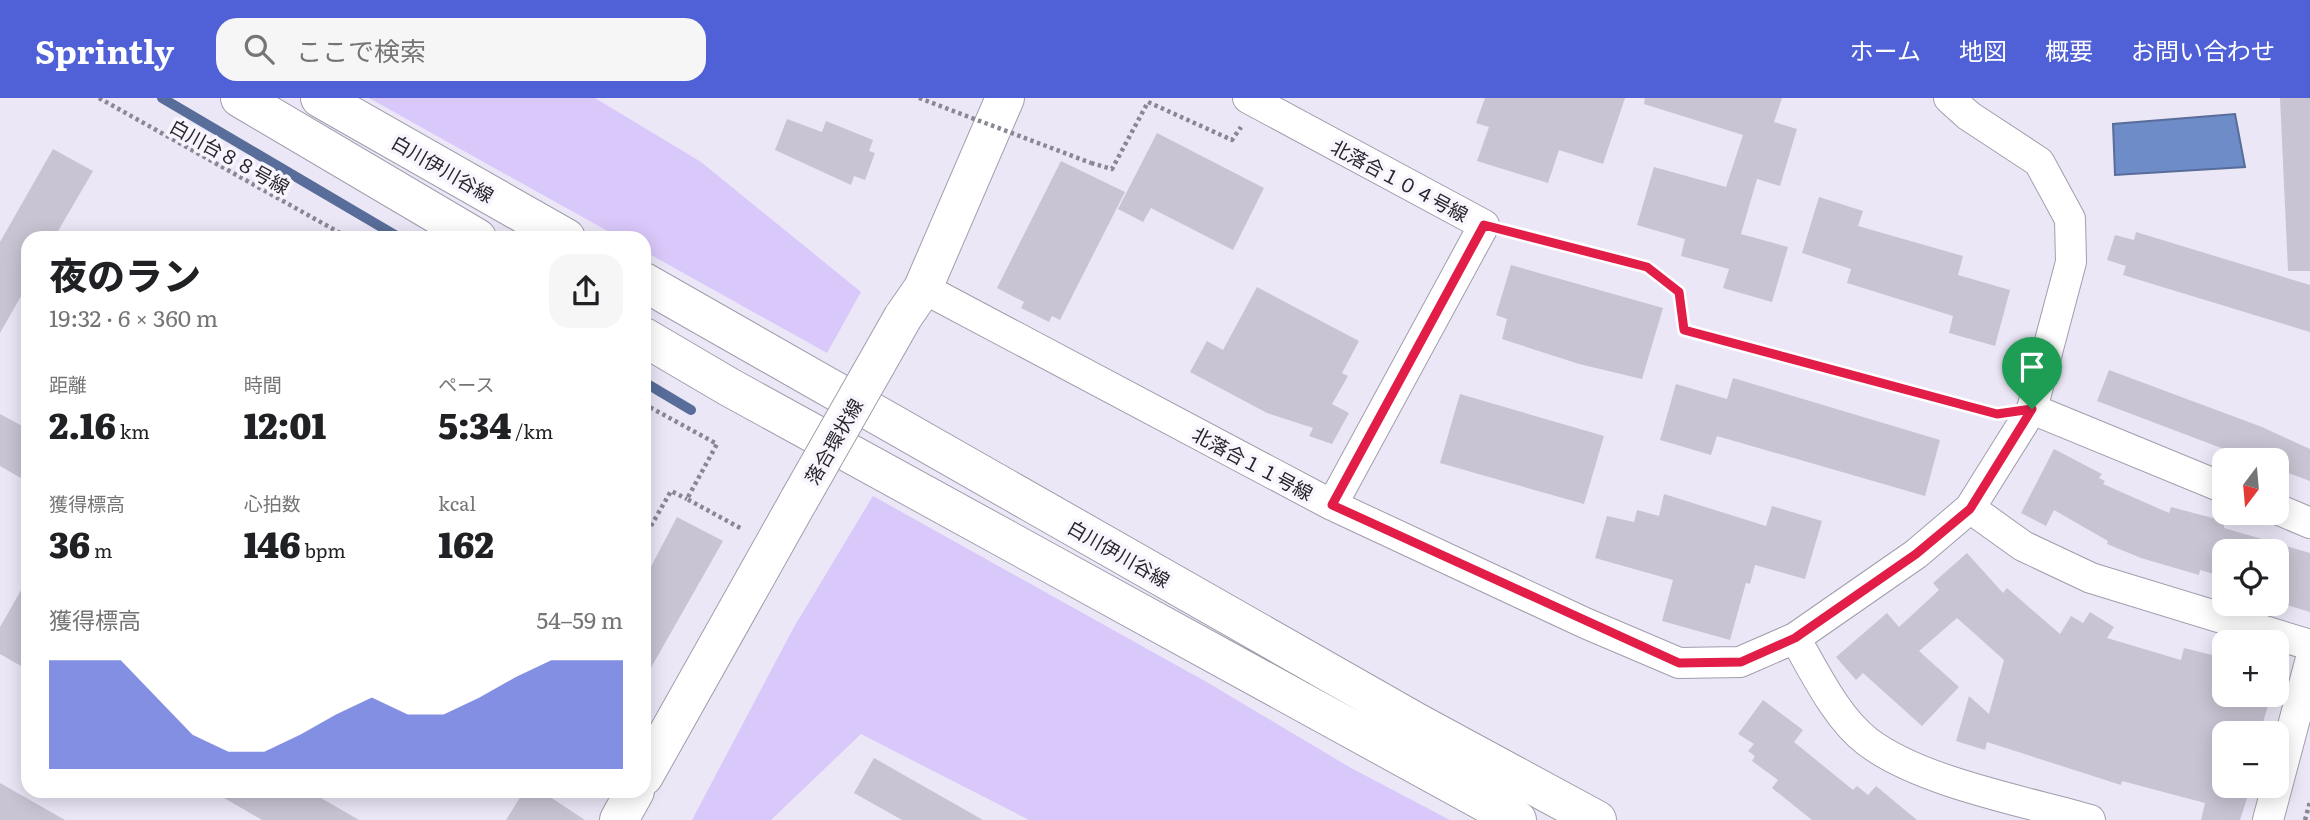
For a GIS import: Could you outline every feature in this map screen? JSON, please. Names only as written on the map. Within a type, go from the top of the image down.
[{"type":"street","points":[[240,98],[465,231]]},
{"type":"street","name":"白川伊川谷線","points":[[320,98],[554,231]]},
{"type":"street","name":"落合環状線","points":[[651,764],[913,302],[1005,98]]},
{"type":"street","name":"北落合１１号線","points":[[913,302],[1332,505],[1679,663],[1741,662],[1795,638],[1916,554],[1970,509],[2032,409],[2071,262],[2070,219],[2039,162],[1969,116],[1949,98]]},
{"type":"street","name":"北落合１０４号線","points":[[1253,101],[1484,225],[1332,505]]},
{"type":"street","name":"白川伊川谷線","points":[[651,286],[1416,722],[1597,820]]},
{"type":"street","points":[[651,341],[729,387],[1517,820]]},
{"type":"street","points":[[2032,409],[2212,483]]},
{"type":"street","points":[[1970,509],[2023,546],[2091,578],[2310,645]]},
{"type":"street","points":[[2289,514],[2310,523]]},
{"type":"street","points":[[1795,638],[1827,695],[1867,741],[1914,769],[2090,820]]},
{"type":"street","points":[[2268,820],[2310,662]]},
{"type":"street","points":[[619,820],[631,798]]},
{"type":"path","name":"白川台８８号線","points":[[99,98],[336,231]]},
{"type":"path","points":[[919,98],[1112,169],[1148,102],[1231,140],[1253,101]]},
{"type":"path","points":[[1484,225],[1647,267],[1679,292],[1684,330],[1997,414],[2032,409]]},
{"type":"path","points":[[651,408],[717,444],[687,499]]},
{"type":"path","points":[[651,526],[671,491],[743,529]]},
{"type":"path","points":[[2305,820],[2310,802]]},
{"type":"shaded area","points":[[369,98],[595,98],[701,162],[861,292],[827,353],[651,255],[651,231],[607,231]]},
{"type":"shaded area","points":[[873,496],[1210,684],[1351,768],[1450,820],[1029,820],[861,734],[771,820],[692,820],[794,627]]},
{"type":"water","points":[[2235,114],[2245,167],[2115,175],[2113,124]]},
{"type":"building","points":[[1485,98],[1625,98],[1603,164],[1559,150],[1548,183],[1477,161],[1489,127],[1476,123]]},
{"type":"building","points":[[1645,98],[1782,98],[1774,122],[1797,129],[1780,186],[1757,179],[1741,234],[1788,247],[1772,302],[1723,288],[1729,269],[1681,256],[1685,239],[1637,225],[1654,167],[1726,187],[1743,135],[1644,104]]},
{"type":"building","points":[[2280,98],[2310,98],[2310,271],[2288,271]]},
{"type":"building","points":[[787,119],[822,132],[826,121],[873,140],[869,151],[875,153],[865,180],[854,176],[851,185],[775,150]]},
{"type":"building","points":[[1157,133],[1264,188],[1233,250],[1151,208],[1143,222],[1118,209]]},
{"type":"building","points":[[53,149],[93,171],[58,231],[21,231],[21,296],[0,333],[0,242]]},
{"type":"building","points":[[1061,161],[1125,192],[1060,320],[1052,316],[1049,322],[1021,308],[1024,302],[997,288]]},
{"type":"building","points":[[1819,197],[1863,211],[1858,226],[1963,256],[1958,275],[2010,290],[1995,346],[1949,333],[1953,316],[1847,283],[1851,269],[1802,253]]},
{"type":"building","points":[[2136,232],[2310,285],[2310,332],[2123,275],[2126,266],[2107,260],[2115,235],[2134,240]]},
{"type":"building","points":[[1511,265],[1663,308],[1642,379],[1579,364],[1502,339],[1507,319],[1496,315]]},
{"type":"building","points":[[1257,287],[1359,341],[1342,373],[1348,376],[1332,404],[1349,413],[1332,444],[1309,436],[1313,428],[1267,413],[1190,372],[1207,341],[1223,350]]},
{"type":"building","points":[[2109,370],[2262,427],[2310,449],[2310,481],[2289,473],[2289,448],[2221,448],[2097,401]]},
{"type":"building","points":[[1733,378],[1940,440],[1925,496],[1717,436],[1711,455],[1660,440],[1676,384],[1727,399]]},
{"type":"building","points":[[1460,394],[1604,436],[1584,504],[1440,463]]},
{"type":"building","points":[[0,414],[21,425],[21,478],[0,466]]},
{"type":"building","points":[[2054,449],[2102,474],[2099,478],[2105,481],[2103,484],[2169,513],[2171,507],[2212,518],[2212,525],[2224,525],[2224,528],[2262,539],[2212,539],[2212,574],[2200,570],[2199,575],[2141,558],[2107,544],[2108,541],[2054,510],[2046,526],[2021,513]]},
{"type":"building","points":[[1664,494],[1766,526],[1772,506],[1822,521],[1805,579],[1755,565],[1750,584],[1746,583],[1730,640],[1662,621],[1673,580],[1595,558],[1607,516],[1634,522],[1637,510],[1659,516]]},
{"type":"building","points":[[677,517],[723,541],[651,668],[651,567]]},
{"type":"building","points":[[2289,547],[2310,553],[2310,612],[2289,606]]},
{"type":"building","points":[[1967,553],[2003,593],[2007,588],[2060,634],[2071,616],[2083,623],[2090,612],[2114,627],[2107,638],[2181,660],[2184,648],[2212,655],[2212,707],[2268,707],[2263,721],[2212,721],[2212,798],[2247,798],[2240,820],[2201,820],[2205,803],[2122,781],[2121,785],[1987,742],[1985,750],[1956,741],[1969,696],[1989,714],[2004,660],[1957,618],[1919,651],[1959,687],[1922,726],[1863,673],[1856,680],[1836,657],[1887,613],[1899,627],[1939,590],[1933,583]]},
{"type":"building","points":[[21,590],[21,666],[0,654],[0,627]]},
{"type":"building","points":[[1763,700],[1803,730],[1794,742],[1853,790],[1857,786],[1868,795],[1876,786],[1917,820],[1812,820],[1772,788],[1778,780],[1752,761],[1755,756],[1748,751],[1754,744],[1738,734]]},
{"type":"building","points":[[874,758],[983,820],[902,820],[854,793]]},
{"type":"building","points":[[0,783],[21,795],[21,798],[26,798],[65,820],[0,820]]},
{"type":"building","points":[[224,798],[321,798],[359,820],[262,820]]},
{"type":"building","points":[[520,798],[552,798],[585,820],[506,820]]},
{"type":"waterway","points":[[162,98],[388,231]]},
{"type":"waterway","points":[[651,386],[691,410]]},
{"type":"route","points":[[1484,225],[1647,267],[1679,292],[1684,330],[1997,414],[2032,409],[1970,509],[1916,554],[1795,638],[1741,662],[1679,663],[1585,623],[1332,505],[1484,225]]}]
